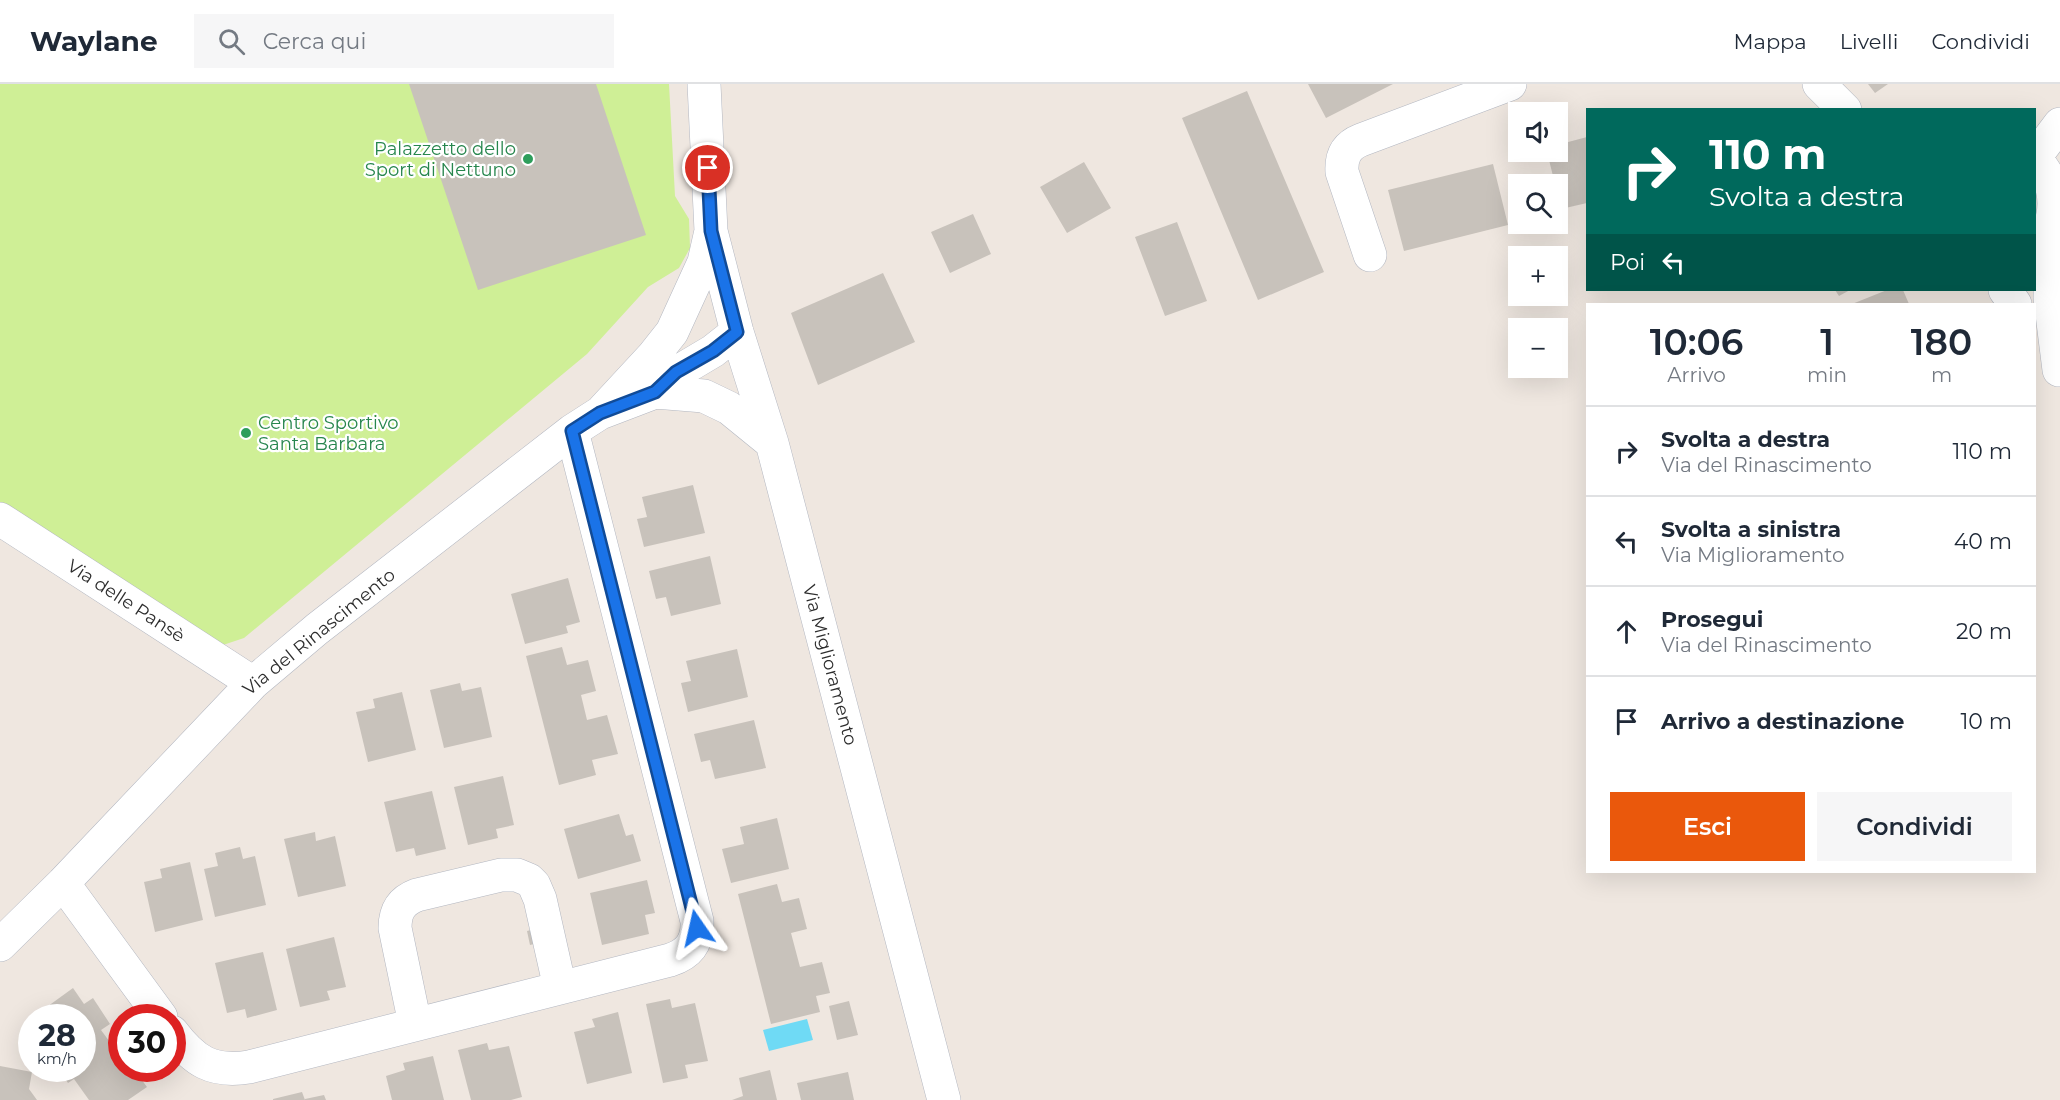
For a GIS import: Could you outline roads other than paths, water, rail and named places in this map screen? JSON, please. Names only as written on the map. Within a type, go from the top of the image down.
[{"type":"street","name":"Via del Rinascimento","points":[[600,413],[672,332],[704,262],[711,231],[704,84]]},
{"type":"street","points":[[1370,255],[1342,172],[1342,163],[1348,148],[1361,140],[1510,84]]},
{"type":"street","points":[[2036,154],[2060,124]]},
{"type":"street","points":[[2036,159],[2047,172],[2054,189],[2056,208],[2043,238],[2060,371]]},
{"type":"street","name":"Via Miglioramento","points":[[711,231],[737,332],[772,443],[944,1100]]},
{"type":"street","points":[[672,332],[687,330],[737,332]]},
{"type":"street","name":"Via del Rinascimento","points":[[0,945],[63,883],[253,683],[317,629],[572,431],[600,413],[655,392],[676,372],[713,351],[737,332]]},
{"type":"street","points":[[2036,336],[2060,371]]},
{"type":"street","name":"Via del Rinascimento","points":[[655,392],[704,396],[739,415],[772,443]]},
{"type":"street","points":[[186,1050],[196,1059],[214,1066],[239,1069],[679,957],[690,948],[697,928],[572,431]]},
{"type":"street","name":"Via delle Pansè","points":[[0,519],[253,683]]},
{"type":"street","points":[[415,1024],[395,928],[395,919],[402,904],[409,898],[501,875],[517,875],[534,885],[540,899],[560,988]]},
{"type":"street","points":[[63,883],[151,1004]]},
{"type":"water","points":[[807,1019],[813,1040],[769,1051],[763,1030]]},
{"type":"place","name":"Palazzetto dello Sport di Nettuno","points":[[528,159]]},
{"type":"place","name":"Centro Sportivo Santa Barbara","points":[[246,433]]}]
